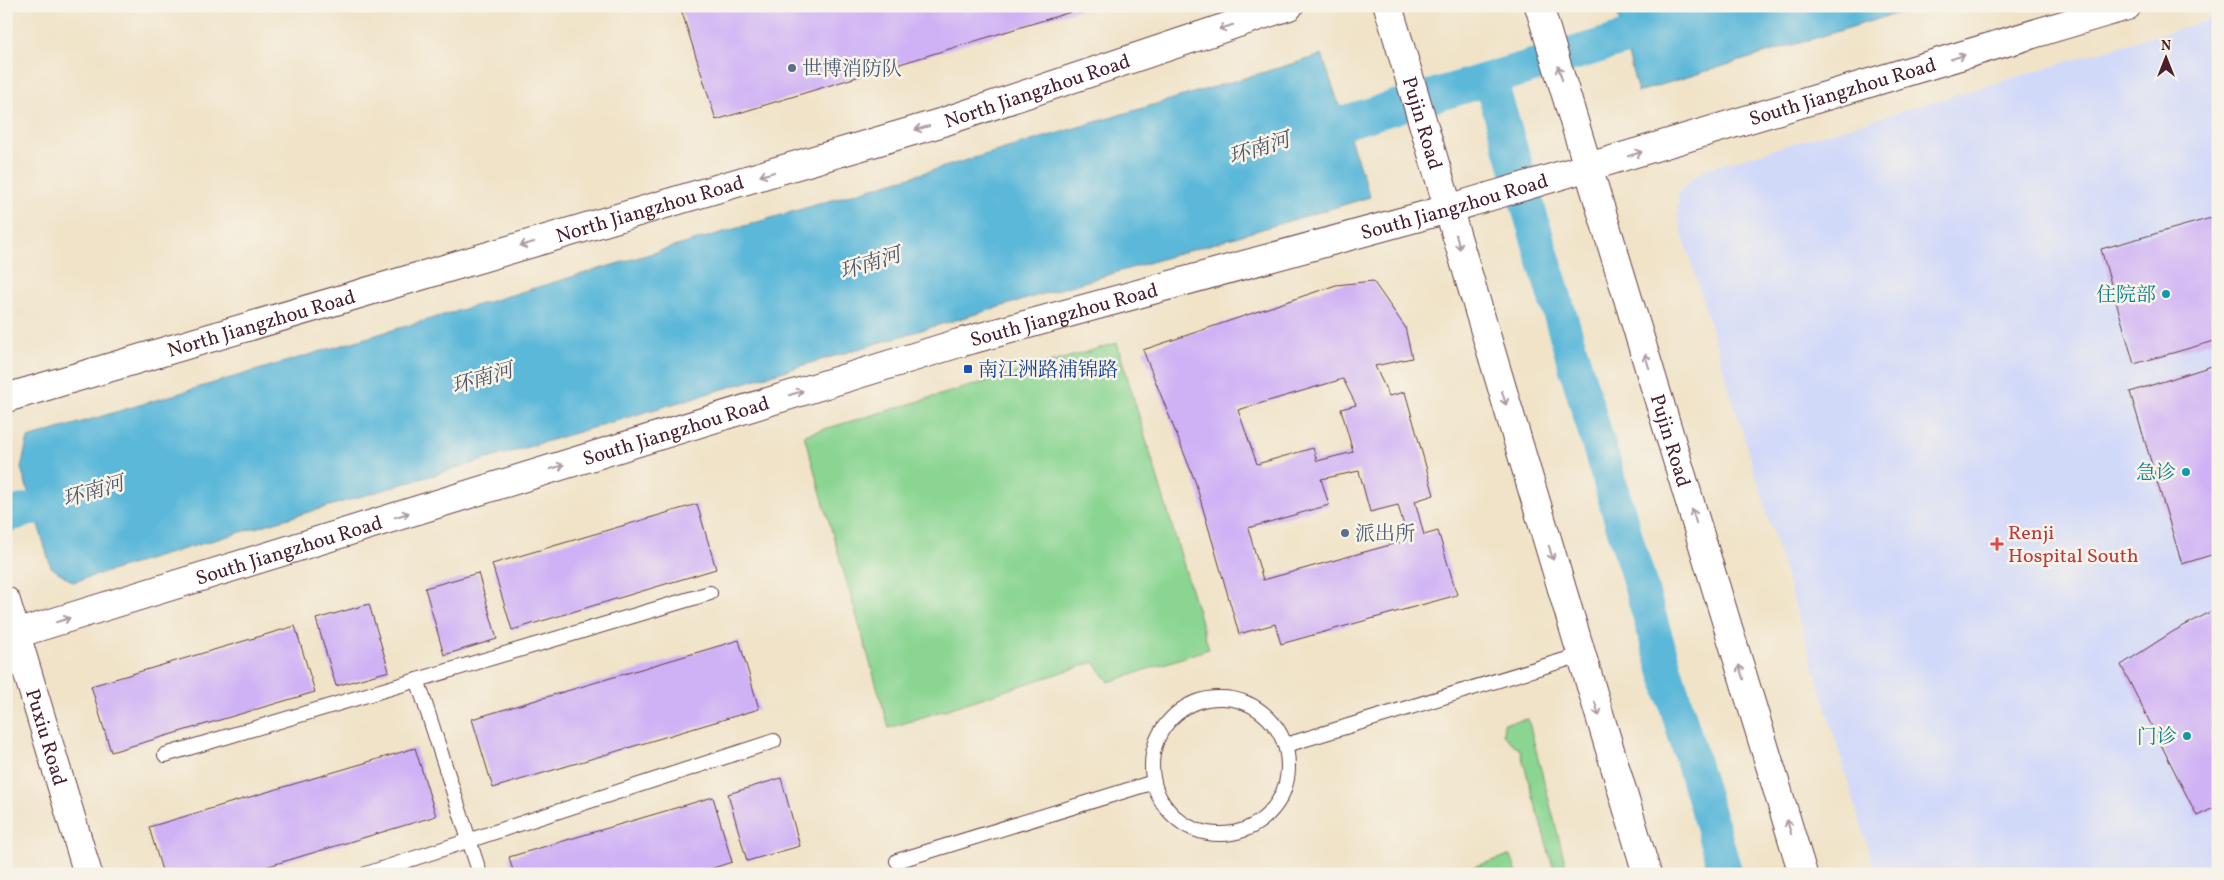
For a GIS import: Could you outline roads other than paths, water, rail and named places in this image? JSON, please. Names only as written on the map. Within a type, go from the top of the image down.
[{"type":"street","name":"North Jiangzhou Road","points":[[6,398],[940,122],[1289,6]]},
{"type":"street","name":"Pujin Road","points":[[1539,6],[1574,120],[1577,171],[1803,874]]},
{"type":"street","name":"South Jiangzhou Road","points":[[11,636],[959,343],[1460,206],[2127,6]]},
{"type":"street","name":"Pujin Road","points":[[1389,12],[1434,162],[1460,206],[1581,654],[1646,874]]},
{"type":"street","name":"Puxiu Road","points":[[6,601],[11,636],[88,874]]},
{"type":"lane","points":[[166,755],[418,682],[710,593]]},
{"type":"lane","points":[[1286,746],[1581,654]]},
{"type":"lane","points":[[418,682],[480,874]]},
{"type":"lane","points":[[1224,697],[1248,703],[1271,720],[1286,746],[1289,769],[1282,796],[1268,815],[1240,832],[1213,834],[1191,829],[1177,820],[1162,803],[1152,776],[1152,752],[1164,726],[1177,712],[1199,700],[1224,697]]},
{"type":"lane","points":[[366,874],[774,741]]},
{"type":"lane","points":[[897,861],[1154,782]]},
{"type":"water","points":[[1615,6],[1921,6],[1638,92]]},
{"type":"water","points":[[1322,55],[1370,197],[73,582],[51,567],[21,468],[28,438]]},
{"type":"waterway","name":"环南河","points":[[1302,135],[1733,6]]},
{"type":"waterway","points":[[1490,79],[1726,874]]},
{"type":"waterway","name":"环南河","points":[[6,516],[78,495]]},
{"type":"place","name":"世博消防队","points":[[792,68]]},
{"type":"place","name":"住院部","points":[[2166,294]]},
{"type":"place","name":"南江洲路浦锦路","points":[[968,369]]},
{"type":"place","name":"急诊","points":[[2186,472]]},
{"type":"place","name":"派出所","points":[[1345,533]]},
{"type":"place","name":"Renji Hospital South","points":[[1997,544]]},
{"type":"place","name":"门诊","points":[[2187,736]]}]
